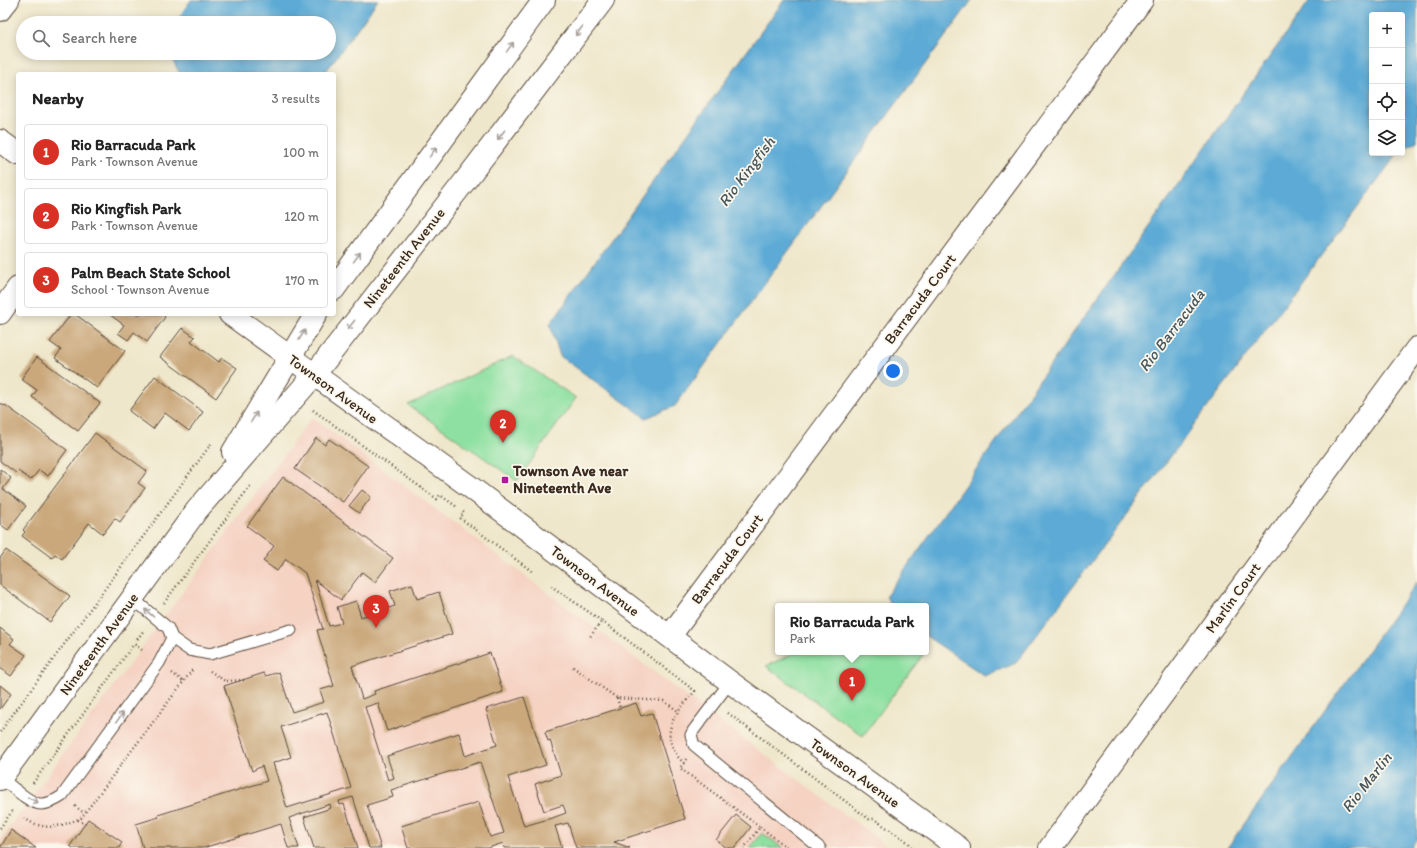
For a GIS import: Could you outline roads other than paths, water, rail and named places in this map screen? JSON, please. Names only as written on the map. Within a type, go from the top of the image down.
[{"type":"street","points":[[0,10],[8,0]]},
{"type":"street","points":[[336,286],[544,0]]},
{"type":"street","name":"Nineteenth Avenue","points":[[0,778],[198,510],[314,375],[603,0]]},
{"type":"street","name":"Barracuda Court","points":[[670,636],[1142,0]]},
{"type":"street","points":[[0,141],[16,153]]},
{"type":"street","points":[[0,312],[16,291]]},
{"type":"street","name":"Townson Avenue","points":[[233,316],[469,486],[730,682],[959,848]]},
{"type":"street","name":"Nineteenth Avenue","points":[[198,510],[315,316]]},
{"type":"street","name":"Marlin Court","points":[[1050,848],[1417,348]]},
{"type":"lane","points":[[132,598],[168,628],[172,638],[189,650],[210,654],[291,630]]},
{"type":"lane","points":[[0,778],[24,796],[40,804],[52,802],[62,796],[159,664],[172,638]]},
{"type":"lane","points":[[730,682],[692,731],[691,735],[695,746],[820,848]]},
{"type":"water","points":[[191,0],[378,0],[336,58],[336,16],[180,16]]},
{"type":"water","name":"Rio Kingfish","points":[[784,0],[972,0],[675,406],[646,418],[560,356],[550,324]]},
{"type":"water","name":"Rio Barracuda","points":[[1310,0],[1417,0],[1417,141],[1405,147],[1405,12],[1369,12],[1369,156],[1396,156],[1016,663],[985,676],[929,638],[929,603],[890,603],[886,596]]},
{"type":"water","points":[[173,60],[334,60],[325,72],[179,72]]},
{"type":"water","name":"Rio Marlin","points":[[1417,582],[1417,839],[1410,848],[1227,848]]},
{"type":"place","name":"Rio Kingfish Park","points":[[503,443]]},
{"type":"place","name":"Townson Ave near Nineteenth Ave","points":[[505,480]]},
{"type":"place","name":"Palm Beach State School","points":[[376,628]]},
{"type":"place","name":"Rio Barracuda Park","points":[[852,701]]}]
